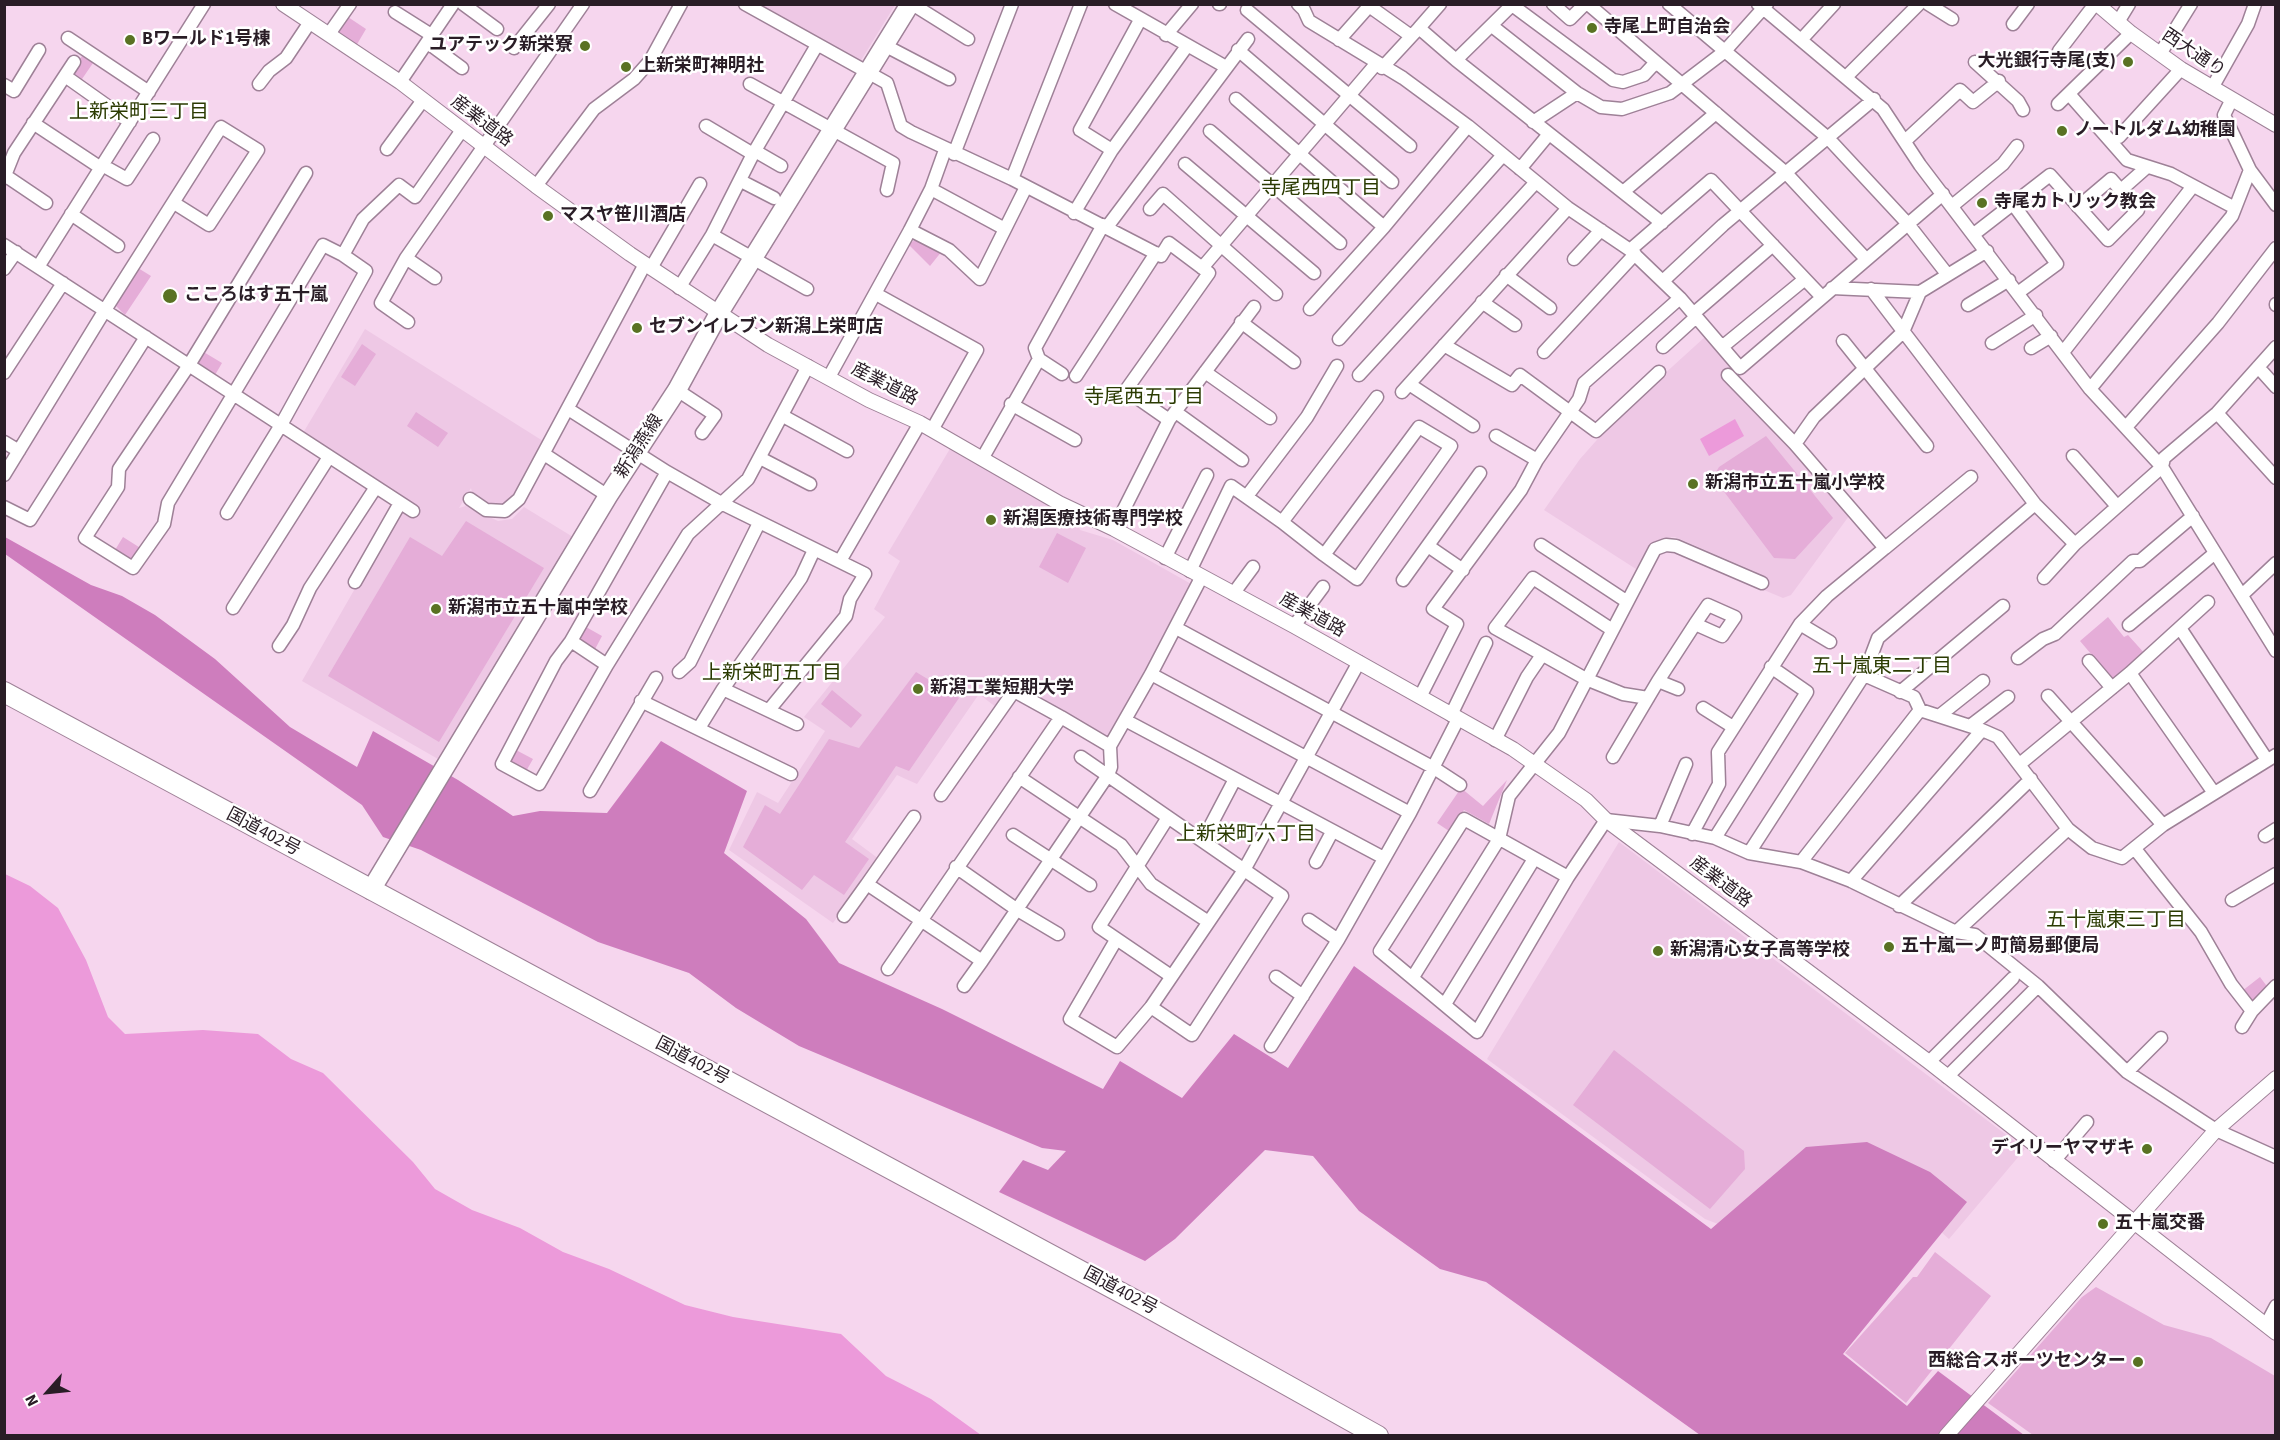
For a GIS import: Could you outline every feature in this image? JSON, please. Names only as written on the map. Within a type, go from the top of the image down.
[{"type":"highway","name":"国道402号","points":[[4,692],[1142,1304],[1378,1436]]},
{"type":"main road","name":"新潟燕線","points":[[371,890],[608,496],[677,390],[719,313],[911,4]]},
{"type":"street","points":[[38,267],[204,4]]},
{"type":"street","name":"産業道路","points":[[283,4],[400,82],[536,186],[648,266],[719,313],[869,400],[926,427],[1059,503],[1114,529],[1359,662],[1534,765],[1586,800],[1606,820],[1929,1062],[2271,1329]]},
{"type":"street","points":[[329,34],[350,4]]},
{"type":"street","points":[[514,48],[549,4]]},
{"type":"street","points":[[408,322],[381,303],[406,258],[485,148],[493,133],[583,4]]},
{"type":"street","points":[[536,186],[594,109],[634,79],[650,61],[681,4]]},
{"type":"street","points":[[745,4],[888,83],[901,126],[950,152],[1012,179],[1161,256],[1169,243],[1209,273],[1126,390],[1173,416],[1242,460]]},
{"type":"street","points":[[911,4],[968,39]]},
{"type":"street","points":[[829,377],[876,294],[950,152],[1012,4]]},
{"type":"street","points":[[1012,179],[1081,4]]},
{"type":"street","points":[[1115,4],[1226,68]]},
{"type":"street","points":[[1166,35],[1192,4]]},
{"type":"street","points":[[1553,4],[1570,20],[1587,4],[1786,173],[1866,259]]},
{"type":"street","points":[[1669,4],[1828,138],[1908,224],[1947,274]]},
{"type":"street","points":[[1801,40],[1834,4]]},
{"type":"street","points":[[1846,76],[1919,4]]},
{"type":"street","points":[[1928,4],[1952,19]]},
{"type":"street","points":[[2013,24],[2028,4]]},
{"type":"street","points":[[2059,51],[2096,4]]},
{"type":"street","name":"西大通り","points":[[2096,4],[2181,69],[2231,101],[2276,125]]},
{"type":"street","points":[[2118,22],[2129,4]]},
{"type":"street","points":[[2160,54],[2191,4]]},
{"type":"street","points":[[2212,88],[2248,24],[2255,4]]},
{"type":"street","points":[[400,82],[454,5],[497,29]]},
{"type":"street","points":[[1339,40],[1370,5],[1456,60],[1662,223]]},
{"type":"street","points":[[1202,268],[1324,123],[1415,32],[1437,5]]},
{"type":"street","points":[[1456,60],[1512,5],[1613,80],[1623,82],[1635,79],[1644,75],[1656,62]]},
{"type":"street","points":[[1303,6],[1309,21],[1379,66],[1403,78],[1468,126],[1568,208],[1633,252],[1664,280],[1740,368],[1943,194]]},
{"type":"street","points":[[1492,26],[1577,93],[1600,107],[1622,109],[1670,93],[1724,52],[1763,6],[1874,99],[1906,140],[1920,165],[2064,351],[2090,389],[2127,426],[2162,467],[2274,646]]},
{"type":"street","points":[[1247,10],[1410,146]]},
{"type":"street","points":[[396,12],[431,39],[462,68]]},
{"type":"street","points":[[1112,150],[1080,130],[1140,20]]},
{"type":"street","points":[[259,84],[269,70],[286,58],[310,22]]},
{"type":"street","points":[[2058,104],[2131,33]]},
{"type":"street","points":[[68,38],[149,92]]},
{"type":"street","points":[[1062,374],[1039,359],[1035,348],[1105,226],[1248,39]]},
{"type":"street","points":[[680,288],[712,235],[754,153],[817,45]]},
{"type":"street","points":[[884,45],[949,79]]},
{"type":"street","points":[[1074,213],[1112,150],[1186,46]]},
{"type":"street","points":[[4,86],[14,91],[39,50]]},
{"type":"street","points":[[1238,50],[1392,182]]},
{"type":"street","points":[[46,202],[5,177],[14,153],[74,62]]},
{"type":"street","points":[[1975,62],[1999,81],[2018,101],[2023,110]]},
{"type":"street","points":[[2119,137],[2181,69]]},
{"type":"street","points":[[65,76],[130,122]]},
{"type":"street","points":[[1906,140],[1960,90],[1973,102],[1999,81]]},
{"type":"street","points":[[750,84],[893,163],[887,190]]},
{"type":"street","points":[[1533,122],[1577,93]]},
{"type":"street","points":[[2069,94],[2127,160],[2171,174],[2235,208]]},
{"type":"street","points":[[1236,99],[1384,227]]},
{"type":"street","points":[[1664,280],[1741,211],[1874,99]]},
{"type":"street","points":[[387,149],[423,100]]},
{"type":"street","points":[[2231,101],[2224,115],[2250,170],[2276,205]]},
{"type":"street","points":[[1623,192],[1716,113]]},
{"type":"street","points":[[33,123],[101,166],[127,179],[153,139]]},
{"type":"street","points":[[706,126],[781,166]]},
{"type":"street","points":[[1310,309],[1384,227],[1468,126]]},
{"type":"street","points":[[4,475],[221,127],[258,150],[209,225],[174,203]]},
{"type":"street","points":[[343,255],[363,219],[399,184],[415,197],[462,130]]},
{"type":"street","points":[[1210,131],[1340,243]]},
{"type":"street","points":[[1520,169],[1549,134]]},
{"type":"street","points":[[1952,206],[2003,164],[2017,146]]},
{"type":"street","points":[[1339,339],[1503,155]]},
{"type":"street","points":[[1185,164],[1314,273]]},
{"type":"street","points":[[2121,190],[2147,166]]},
{"type":"street","points":[[2090,389],[2232,216],[2250,170]]},
{"type":"street","points":[[227,513],[281,425],[366,271],[323,245],[168,503],[165,524],[133,568],[85,538],[118,487],[119,469],[189,365],[306,173]]},
{"type":"street","points":[[1974,234],[2050,175],[2078,207],[2108,240],[2138,210],[2111,178],[2078,207]]},
{"type":"street","points":[[1544,352],[1633,252],[1710,180],[1822,297]]},
{"type":"street","points":[[741,181],[774,198]]},
{"type":"street","points":[[1359,375],[1536,182]]},
{"type":"street","points":[[470,499],[486,510],[505,511],[519,499],[648,266],[700,184]]},
{"type":"street","points":[[910,230],[949,250],[980,279],[1026,186]]},
{"type":"street","points":[[2064,351],[2193,186]]},
{"type":"street","points":[[931,189],[1005,229]]},
{"type":"street","points":[[1150,209],[1163,194],[1276,294]]},
{"type":"street","points":[[2013,204],[2056,264],[2019,292]]},
{"type":"street","points":[[1473,426],[1405,388],[1568,208]]},
{"type":"street","points":[[71,214],[118,246]]},
{"type":"street","points":[[1574,259],[1601,230]]},
{"type":"street","points":[[712,235],[807,289]]},
{"type":"street","points":[[4,245],[413,511]]},
{"type":"street","points":[[1663,347],[1773,245]]},
{"type":"street","points":[[2127,426],[2218,323],[2276,248]]},
{"type":"street","points":[[1795,444],[1814,417],[1903,332],[1920,292],[1987,251]]},
{"type":"street","points":[[4,269],[16,252]]},
{"type":"street","points":[[1076,376],[1155,253]]},
{"type":"street","points":[[406,258],[435,278]]},
{"type":"street","points":[[1506,274],[1550,308]]},
{"type":"street","points":[[1722,347],[1805,279]]},
{"type":"street","points":[[1968,305],[2009,280]]},
{"type":"street","points":[[4,373],[63,283]]},
{"type":"street","points":[[1832,288],[1920,292]]},
{"type":"street","points":[[1871,289],[2035,504],[2075,544]]},
{"type":"street","points":[[840,561],[977,350],[876,294]]},
{"type":"street","points":[[1420,697],[1456,624],[1433,609],[1521,490],[1537,460],[1579,399],[1584,383],[1680,298]]},
{"type":"street","points":[[1482,302],[1515,325]]},
{"type":"street","points":[[1114,529],[1173,416],[1240,322],[1254,307]]},
{"type":"street","points":[[1992,343],[2036,315]]},
{"type":"street","points":[[1240,322],[1294,362]]},
{"type":"street","points":[[2031,348],[2051,336]]},
{"type":"street","points":[[4,507],[30,520],[146,337]]},
{"type":"street","points":[[1843,341],[1927,446]]},
{"type":"street","points":[[1444,345],[1512,385],[1520,375],[1596,431],[1659,372]]},
{"type":"street","points":[[2044,578],[2075,544],[2162,467],[2164,458],[2217,413],[2276,347]]},
{"type":"street","points":[[982,459],[1011,404],[1039,359]]},
{"type":"street","points":[[667,472],[571,641],[556,662],[502,764],[539,784],[607,664],[688,534],[748,479],[808,366]]},
{"type":"street","points":[[1247,496],[1307,417],[1337,366]]},
{"type":"street","points":[[2258,368],[2276,387]]},
{"type":"street","points":[[1205,372],[1270,418]]},
{"type":"street","points":[[1728,375],[1795,444],[1885,548]]},
{"type":"street","points":[[677,390],[715,415],[702,433]]},
{"type":"street","points":[[1282,522],[1377,397]]},
{"type":"street","points":[[1011,404],[1075,440]]},
{"type":"street","points":[[568,409],[636,453],[723,504],[865,574],[850,599],[846,616],[769,710]]},
{"type":"street","points":[[2217,413],[2276,478]]},
{"type":"street","points":[[783,416],[847,452]]},
{"type":"street","points":[[964,986],[1108,775],[1111,767],[1110,746],[1176,628],[1231,486],[1356,579],[1451,446],[1419,427],[1324,555]]},
{"type":"street","points":[[1496,436],[1537,460]]},
{"type":"street","points":[[4,442],[19,451]]},
{"type":"street","points":[[544,454],[608,496]]},
{"type":"street","points":[[2073,456],[2116,506]]},
{"type":"street","points":[[233,608],[329,457]]},
{"type":"street","points":[[760,458],[810,484]]},
{"type":"street","points":[[1403,580],[1480,473]]},
{"type":"street","points":[[1165,558],[1207,475]]},
{"type":"street","points":[[1692,834],[1719,784],[1718,752],[1751,705],[1771,667],[1800,624],[1827,596],[1971,477]]},
{"type":"street","points":[[279,646],[293,625],[310,588],[376,487]]},
{"type":"street","points":[[355,582],[400,503]]},
{"type":"street","points":[[1749,853],[1864,675],[1878,638],[2035,504]]},
{"type":"street","points":[[2018,658],[2043,639],[2055,634],[2133,561],[2140,561],[2193,516]]},
{"type":"street","points":[[679,672],[690,662],[759,523]]},
{"type":"street","points":[[1541,545],[1626,601]]},
{"type":"street","points":[[1413,977],[1499,840],[1509,796],[1559,733],[1611,629],[1655,549],[1666,545],[1676,546],[1762,583]]},
{"type":"street","points":[[1428,546],[1463,570]]},
{"type":"street","points":[[699,728],[723,689],[801,578],[814,550]]},
{"type":"street","points":[[2129,625],[2215,553]]},
{"type":"street","points":[[2242,595],[2276,563]]},
{"type":"street","points":[[1233,594],[1253,567]]},
{"type":"street","points":[[1611,629],[1533,578],[1495,628],[1586,679],[1623,694],[1648,698]]},
{"type":"street","points":[[1294,626],[1323,587]]},
{"type":"street","points":[[2021,763],[2130,673],[2208,602]]},
{"type":"street","points":[[1900,692],[2003,606]]},
{"type":"street","points":[[1613,758],[1658,681],[1695,624]]},
{"type":"street","points":[[1800,624],[1830,642]]},
{"type":"street","points":[[1176,628],[1331,711],[1434,768],[1460,785]]},
{"type":"street","points":[[1864,675],[1914,697],[1920,710],[1998,737],[2021,763],[2068,829],[2092,848],[2122,858],[2163,825],[2271,757],[2180,628]]},
{"type":"street","points":[[571,641],[607,664]]},
{"type":"street","points":[[1270,1046],[1338,940],[1410,813],[1434,768],[1486,643]]},
{"type":"street","points":[[1495,740],[1527,677],[1542,655]]},
{"type":"street","points":[[2089,661],[2112,688]]},
{"type":"street","points":[[1116,940],[1070,1019],[1117,1047],[1151,1006],[1244,870],[1282,805],[1359,662]]},
{"type":"street","points":[[1715,837],[1807,692],[1771,667]]},
{"type":"street","points":[[2130,673],[2214,793]]},
{"type":"street","points":[[1151,674],[1410,813]]},
{"type":"street","points":[[590,791],[656,678]]},
{"type":"street","points":[[1658,681],[1678,689]]},
{"type":"street","points":[[1940,716],[1983,681]]},
{"type":"street","points":[[723,689],[797,724]]},
{"type":"street","points":[[941,795],[1014,691],[1110,746]]},
{"type":"street","points":[[2048,696],[2163,825]]},
{"type":"street","points":[[1851,881],[1976,728],[2008,697]]},
{"type":"street","points":[[641,701],[791,774]]},
{"type":"street","points":[[1703,708],[1733,728]]},
{"type":"street","points":[[1801,862],[1920,710]]},
{"type":"street","points":[[888,969],[1061,717]]},
{"type":"street","points":[[1125,720],[1384,858]]},
{"type":"street","points":[[1081,757],[1282,897],[1192,1035],[1151,1006]]},
{"type":"street","points":[[1660,826],[1686,764]]},
{"type":"street","points":[[1019,777],[1120,845],[1151,884],[1207,921]]},
{"type":"street","points":[[1203,840],[1235,779]]},
{"type":"street","points":[[1899,906],[2031,779]]},
{"type":"street","points":[[844,916],[914,817]]},
{"type":"street","points":[[1167,819],[1099,927],[1171,976]]},
{"type":"street","points":[[1568,877],[1464,819],[1380,951],[1477,1032],[1568,877],[1606,820],[1660,826],[1715,837],[1749,853],[1801,862],[1851,881],[1956,932],[1975,935],[2038,986],[2127,1072],[2216,1130],[2276,1157]]},
{"type":"street","points":[[1956,932],[2068,829]]},
{"type":"street","points":[[1316,862],[1332,832]]},
{"type":"street","points":[[1013,835],[1090,885]]},
{"type":"street","points":[[2135,849],[2201,932],[2231,984],[2252,1011]]},
{"type":"street","points":[[1445,1004],[1534,859]]},
{"type":"street","points":[[956,867],[1016,909],[1058,934]]},
{"type":"street","points":[[2232,900],[2276,873]]},
{"type":"street","points":[[867,884],[981,961]]},
{"type":"street","points":[[1309,920],[1338,940]]},
{"type":"street","points":[[1276,977],[1303,996]]},
{"type":"street","points":[[1929,1062],[2013,978]]},
{"type":"street","points":[[1947,1077],[2038,986]]},
{"type":"street","points":[[2242,1027],[2252,1011],[2276,986]]},
{"type":"street","points":[[2127,1072],[2161,1038]]},
{"type":"street","points":[[1946,1436],[2216,1130],[2276,1078]]},
{"type":"street","points":[[2054,1161],[2087,1122]]},
{"type":"street","points":[[2271,1329],[2276,1305]]},
{"type":"shaded area","points":[[765,4],[895,5],[860,62],[763,9]]},
{"type":"shaded area","points":[[348,17],[366,29],[356,46],[340,35],[339,28]]},
{"type":"shaded area","points":[[82,56],[93,63],[80,82],[73,77],[72,72]]},
{"type":"shaded area","points":[[917,239],[942,251],[930,266],[908,244]]},
{"type":"shaded area","points":[[138,268],[151,276],[125,315],[114,304]]},
{"type":"shaded area","name":"新潟市立五十嵐中学校","points":[[365,329],[543,441],[512,497],[504,506],[494,506],[473,495],[471,488],[459,508],[466,506],[498,521],[512,519],[524,507],[573,537],[438,759],[302,681],[400,510],[413,518],[418,511],[407,504],[405,498],[303,433]]},
{"type":"shaded area","name":"新潟市立五十嵐小学校","points":[[1706,336],[1794,439],[1790,444],[1849,516],[1791,595],[1783,598],[1752,585],[1756,572],[1675,537],[1664,538],[1648,547],[1636,569],[1544,510],[1580,459],[1618,416]]},
{"type":"shaded area","points":[[362,344],[376,354],[355,386],[341,377]]},
{"type":"shaded area","points":[[202,351],[222,363],[215,375],[198,365],[197,360]]},
{"type":"shaded area","points":[[416,412],[448,433],[438,447],[407,426]]},
{"type":"shaded area","points":[[1735,419],[1744,436],[1709,456],[1700,439]]},
{"type":"shaded area","points":[[1766,436],[1833,518],[1795,559],[1774,558],[1713,477],[1719,467]]},
{"type":"shaded area","name":"新潟工業短期大学","points":[[951,447],[1057,510],[1078,524],[1080,530],[1113,540],[1193,585],[1111,735],[1099,738],[1040,698],[1013,684],[997,708],[979,694],[917,784],[897,775],[852,839],[879,859],[833,923],[729,850],[757,792],[778,803],[825,731],[804,717],[885,617],[874,609],[900,561],[888,553]]},
{"type":"shaded area","points":[[466,521],[544,568],[439,742],[328,676],[410,537],[442,556]]},
{"type":"shaded area","points":[[1057,533],[1086,548],[1068,583],[1039,567]]},
{"type":"shaded area","points":[[5,537],[91,585],[122,596],[155,615],[215,659],[290,727],[357,767],[373,731],[458,780],[513,816],[540,811],[607,813],[661,741],[747,791],[724,853],[806,919],[839,963],[942,1009],[1103,1089],[1120,1061],[1182,1098],[1234,1034],[1288,1068],[1354,966],[1711,1229],[1806,1147],[1867,1142],[1930,1172],[1967,1202],[1843,1354],[1907,1406],[1938,1371],[2024,1435],[1700,1435],[1486,1282],[1440,1269],[1359,1211],[1313,1156],[1265,1150],[1175,1239],[1145,1261],[999,1192],[1023,1160],[1048,1170],[1066,1151],[1042,1148],[799,1046],[736,1008],[689,973],[598,942],[421,850],[383,837],[362,805],[5,554]]},
{"type":"shaded area","points":[[123,537],[142,549],[136,559],[131,560],[115,550]]},
{"type":"shaded area","points":[[2108,617],[2124,637],[2128,635],[2146,655],[2114,681],[2080,641]]},
{"type":"shaded area","points":[[586,627],[602,636],[593,653],[578,641]]},
{"type":"shaded area","points":[[916,672],[959,698],[909,771],[896,766],[845,842],[869,859],[844,895],[814,875],[802,890],[743,847],[765,805],[780,814],[829,739],[859,748]]},
{"type":"shaded area","points":[[832,690],[862,715],[851,728],[821,704]]},
{"type":"shaded area","points":[[516,750],[533,759],[525,773],[512,766],[510,761]]},
{"type":"shaded area","points":[[1507,780],[1489,824],[1464,810],[1449,831],[1437,823],[1461,788],[1483,806]]},
{"type":"shaded area","name":"新潟清心女子高等学校","points":[[1619,842],[2025,1149],[1949,1239],[1912,1206],[1718,1224],[1705,1219],[1487,1059]]},
{"type":"shaded area","points":[[5,874],[30,886],[58,908],[86,960],[108,1017],[125,1034],[203,1030],[258,1034],[291,1059],[323,1073],[413,1162],[435,1189],[472,1210],[520,1228],[563,1252],[609,1269],[685,1305],[733,1317],[841,1334],[886,1376],[931,1399],[981,1435],[5,1435]]},
{"type":"shaded area","points":[[2260,977],[2269,989],[2252,1004],[2242,991]]},
{"type":"shaded area","points":[[1614,1050],[1744,1151],[1745,1169],[1710,1209],[1573,1105]]},
{"type":"shaded area","name":"西総合スポーツセンター","points":[[1935,1252],[1991,1296],[1906,1403],[1845,1353],[1913,1277],[1917,1277]]},
{"type":"shaded area","name":"西総合スポーツセンター","points":[[2096,1287],[2164,1325],[2211,1338],[2275,1376],[2275,1435],[2033,1435],[1988,1403],[2082,1297]]},
{"type":"place","name":"寺尾上町自治会","points":[[1592,28]]},
{"type":"place","name":"Bワールド1号棟","points":[[130,40]]},
{"type":"place","name":"ユアテック新栄寮","points":[[585,46]]},
{"type":"place","name":"大光銀行寺尾(支)","points":[[2128,62]]},
{"type":"place","name":"上新栄町神明社","points":[[626,67]]},
{"type":"place","name":"ノートルダム幼稚園","points":[[2062,131]]},
{"type":"place","name":"寺尾カトリック教会","points":[[1982,203]]},
{"type":"place","name":"マスヤ笹川酒店","points":[[548,216]]},
{"type":"place","name":"こころはす五十嵐","points":[[170,296]]},
{"type":"place","name":"セブンイレブン新潟上栄町店","points":[[637,328]]},
{"type":"place","name":"新潟市立五十嵐小学校","points":[[1693,484]]},
{"type":"place","name":"新潟医療技術専門学校","points":[[991,520]]},
{"type":"place","name":"新潟市立五十嵐中学校","points":[[436,609]]},
{"type":"place","name":"新潟工業短期大学","points":[[918,689]]},
{"type":"place","name":"五十嵐一ノ町簡易郵便局","points":[[1889,947]]},
{"type":"place","name":"新潟清心女子高等学校","points":[[1658,951]]},
{"type":"place","name":"デイリーヤマザキ","points":[[2147,1149]]},
{"type":"place","name":"五十嵐交番","points":[[2103,1224]]},
{"type":"place","name":"西総合スポーツセンター","points":[[2138,1362]]},
{"type":"district","name":"上新栄町三丁目","points":[[139,114]]},
{"type":"district","name":"寺尾西四丁目","points":[[1321,190]]},
{"type":"district","name":"寺尾西五丁目","points":[[1144,399]]},
{"type":"district","name":"五十嵐東二丁目","points":[[1882,668]]},
{"type":"district","name":"上新栄町五丁目","points":[[772,675]]},
{"type":"district","name":"上新栄町六丁目","points":[[1246,836]]},
{"type":"district","name":"五十嵐東三丁目","points":[[2116,922]]}]
